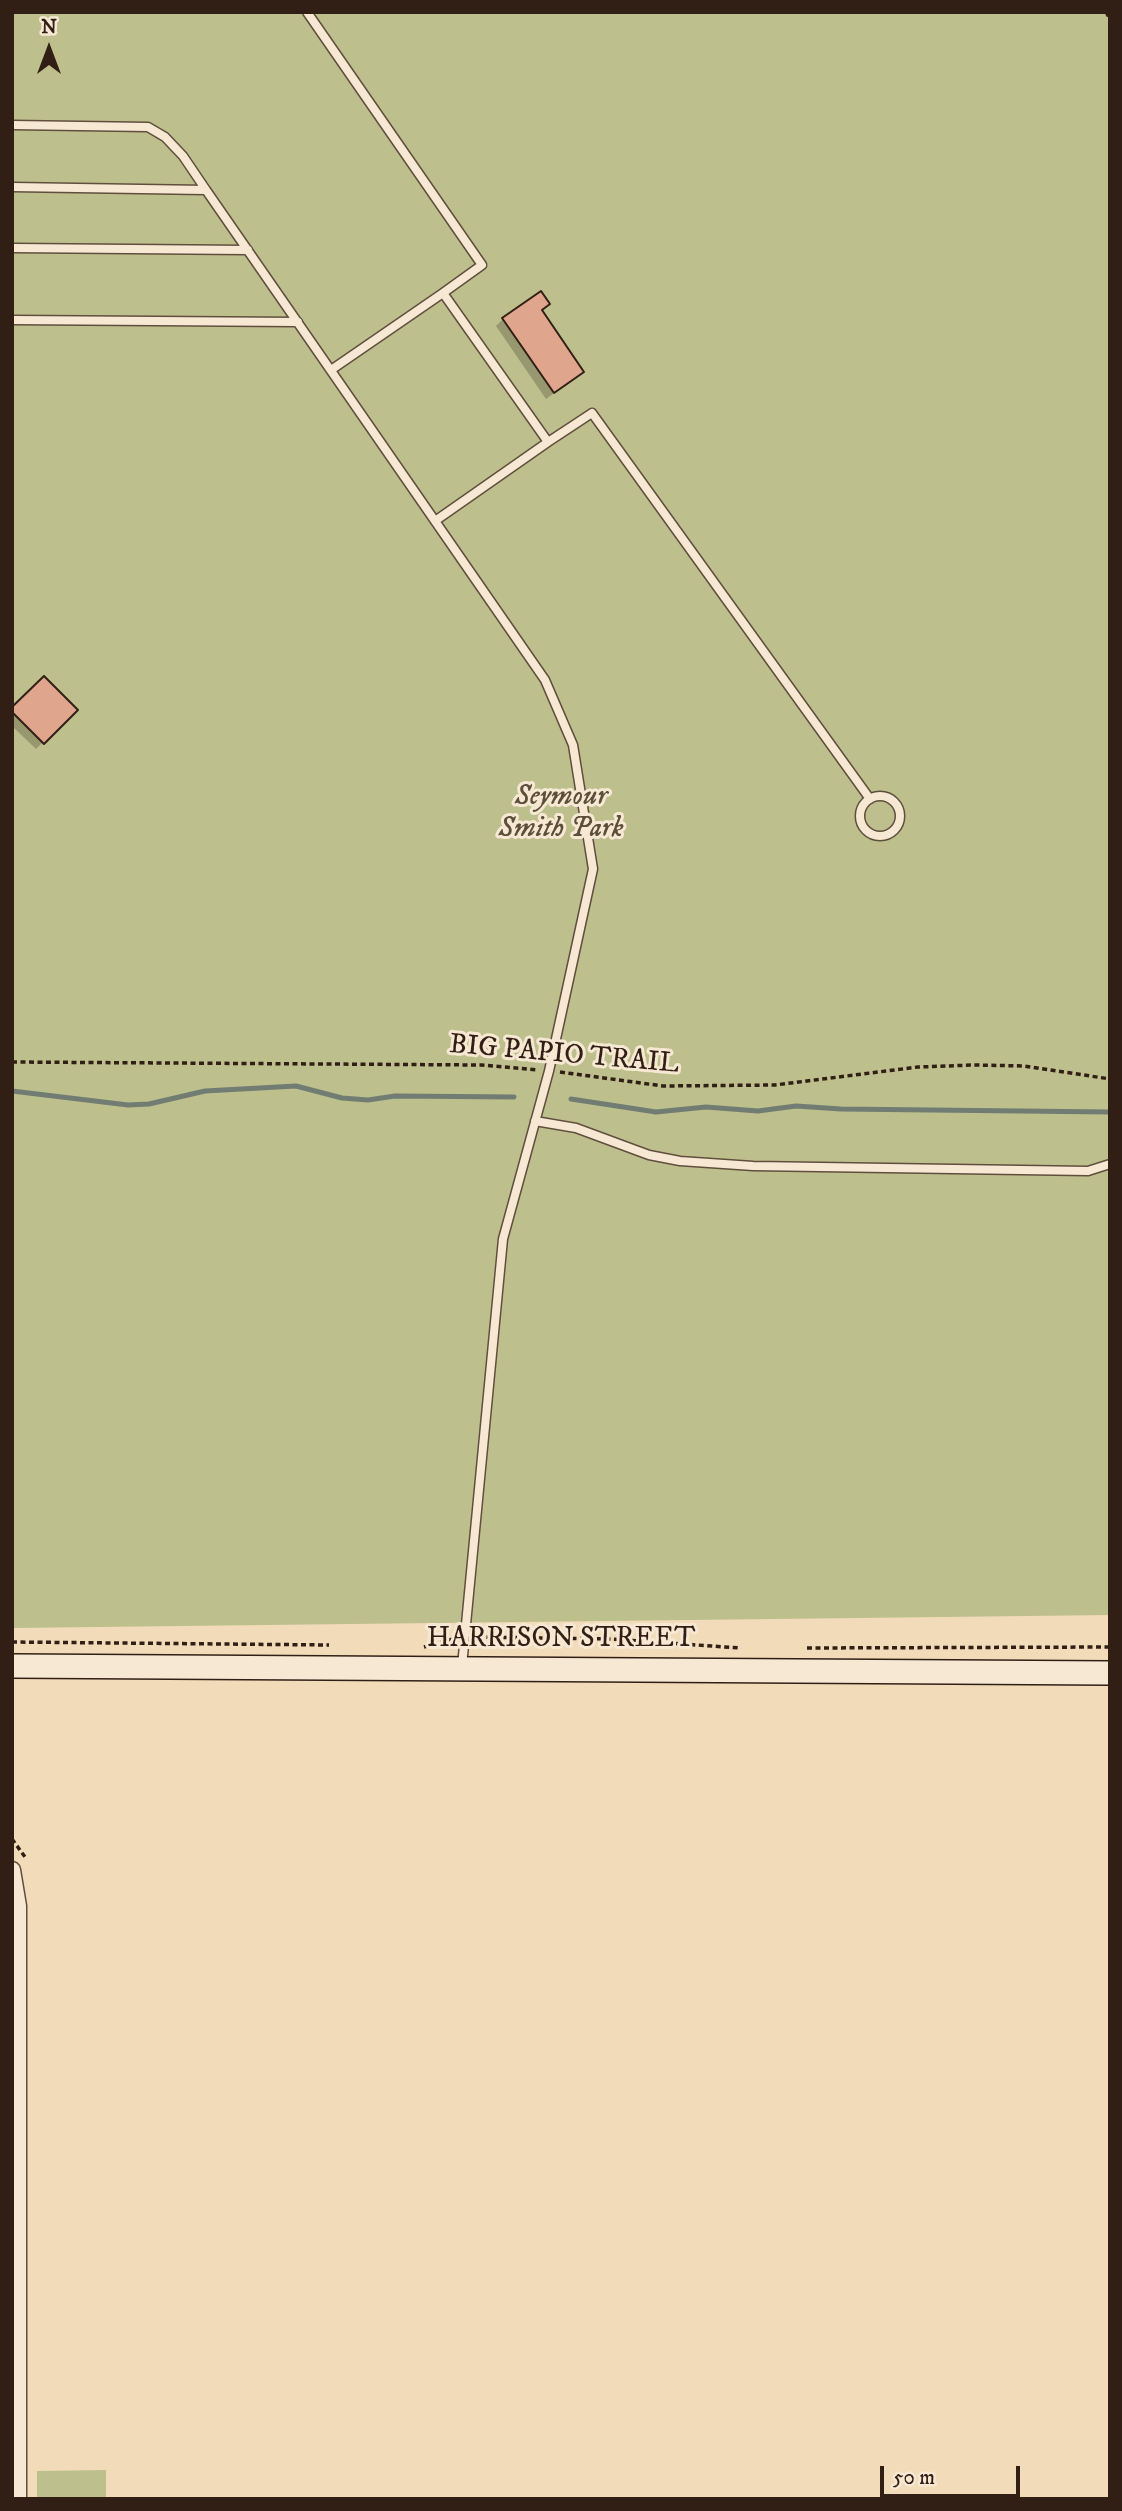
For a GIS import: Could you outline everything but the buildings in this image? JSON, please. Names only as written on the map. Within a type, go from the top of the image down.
[{"type":"main road","name":"HARRISON STREET","points":[[12,1666],[1110,1673]]},
{"type":"street","points":[[12,1870],[17,1888],[18,1923],[15,2050],[16,2497]]},
{"type":"lane","points":[[307,12],[482,265],[331,370]]},
{"type":"lane","points":[[12,125],[148,127],[165,136],[183,156],[545,680],[573,745],[593,869],[549,1071],[503,1239],[462,1669]]},
{"type":"lane","points":[[12,187],[206,191]]},
{"type":"lane","points":[[12,248],[248,250]]},
{"type":"lane","points":[[443,293],[548,442]]},
{"type":"lane","points":[[12,320],[298,322]]},
{"type":"lane","points":[[435,521],[592,413],[870,799]]},
{"type":"lane","points":[[882,796],[897,807],[899,819],[894,830],[875,835],[864,828],[861,808],[870,799],[882,796]]},
{"type":"lane","points":[[535,1121],[576,1128],[649,1155],[680,1161],[753,1166],[1088,1171],[1110,1164]]},
{"type":"path","points":[[1106,12],[1110,19]]},
{"type":"path","name":"BIG PAPIO TRAIL","points":[[12,1062],[481,1065],[663,1086],[775,1085],[918,1067],[974,1065],[1024,1066],[1110,1079]]},
{"type":"path","points":[[424,1647],[445,1640],[464,1639],[611,1639],[743,1648]]},
{"type":"path","points":[[12,1642],[341,1646]]},
{"type":"path","points":[[797,1648],[1110,1647]]},
{"type":"green space","name":"Seymour Smith Park","points":[[12,12],[1110,12],[1110,1615],[12,1628]]},
{"type":"green space","points":[[106,2470],[106,2499],[37,2499],[37,2471]]},
{"type":"waterway","points":[[12,1091],[128,1105],[149,1104],[205,1091],[296,1086],[342,1098],[368,1100],[395,1096],[514,1097]]},
{"type":"waterway","points":[[571,1099],[656,1112],[706,1107],[758,1111],[796,1106],[841,1109],[1110,1112]]}]
